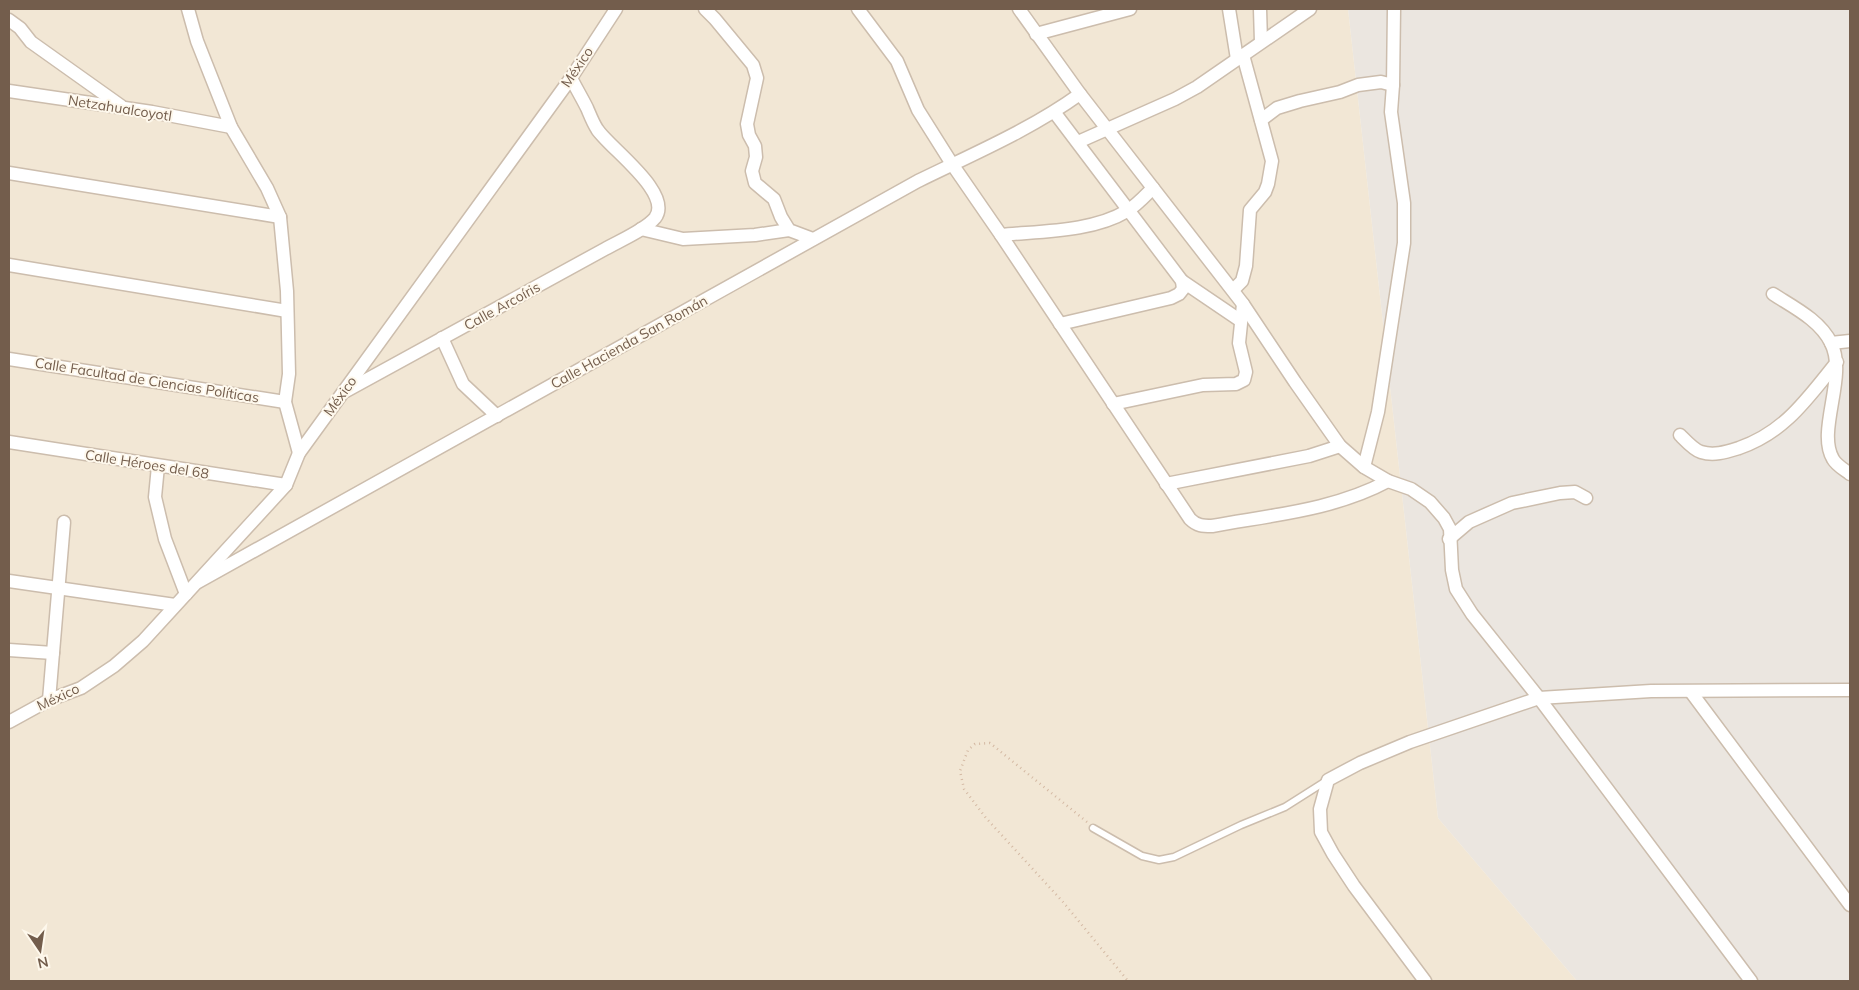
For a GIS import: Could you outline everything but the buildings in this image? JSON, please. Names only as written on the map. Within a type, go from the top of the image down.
[{"type":"street","points":[[188,9],[197,41],[231,127],[267,188],[280,217],[287,291],[289,374],[285,402],[299,453]]},
{"type":"street","name":"México","points":[[9,722],[49,700],[81,688],[114,666],[143,641],[286,485],[299,453],[570,78],[616,9]]},
{"type":"street","points":[[705,9],[753,65],[757,78],[747,124],[748,135],[755,146],[756,158],[752,172],[755,183],[774,199],[781,217],[789,230]]},
{"type":"street","points":[[858,9],[898,61],[918,110],[952,164],[1002,235],[1194,524],[1212,526],[1336,503],[1388,481]]},
{"type":"street","points":[[1018,9],[1080,94],[1233,290],[1340,446],[1364,467],[1388,481],[1411,489],[1430,502],[1444,518],[1450,529],[1452,570],[1456,589],[1472,614],[1539,698],[1751,981]]},
{"type":"street","points":[[1036,34],[1128,9]]},
{"type":"street","points":[[1230,9],[1240,57],[1261,120],[1272,161],[1265,192],[1250,210],[1246,266],[1242,281],[1233,290]]},
{"type":"street","points":[[1260,9],[1262,42]]},
{"type":"street","points":[[1078,142],[1175,99],[1197,87],[1310,9]]},
{"type":"street","points":[[1364,467],[1378,412],[1404,243],[1404,203],[1391,112],[1394,9]]},
{"type":"street","points":[[9,20],[20,28],[31,42],[123,108]]},
{"type":"street","name":"Calle Arcoíris","points":[[342,394],[641,229],[655,218],[657,213],[653,192],[644,178],[596,129],[586,106],[570,78]]},
{"type":"street","points":[[1261,120],[1277,108],[1340,92],[1358,85],[1382,82],[1393,85]]},
{"type":"street","name":"Netzahualcoyotl","points":[[9,91],[231,127]]},
{"type":"street","name":"Calle Hacienda San Román","points":[[198,582],[918,181],[1002,141],[1055,113],[1080,94]]},
{"type":"street","points":[[1055,113],[1182,281],[1241,322]]},
{"type":"street","points":[[9,173],[280,217]]},
{"type":"street","points":[[1002,235],[1087,226],[1113,218],[1128,211],[1153,188]]},
{"type":"street","points":[[641,229],[684,239],[755,235],[789,230],[801,233],[813,240]]},
{"type":"street","points":[[9,266],[287,311]]},
{"type":"street","points":[[1060,324],[1171,298],[1179,294],[1183,289],[1182,281]]},
{"type":"street","points":[[1773,294],[1818,325],[1831,342],[1837,362],[1828,441],[1833,460],[1850,474]]},
{"type":"street","points":[[1113,404],[1203,385],[1236,384],[1244,380],[1246,372],[1239,343],[1243,304]]},
{"type":"street","points":[[442,338],[463,384],[497,416]]},
{"type":"street","points":[[1831,342],[1850,341]]},
{"type":"street","name":"Calle Facultad de Ciencias Políticas","points":[[9,358],[285,402]]},
{"type":"street","points":[[1680,435],[1699,452],[1721,454],[1752,443],[1780,427],[1804,402],[1837,362]]},
{"type":"street","name":"Calle Héroes del 68","points":[[9,442],[286,485]]},
{"type":"street","points":[[1166,484],[1309,456],[1340,446]]},
{"type":"street","points":[[158,466],[155,496],[165,539],[186,594]]},
{"type":"street","points":[[1450,539],[1469,522],[1512,502],[1575,492],[1586,498]]},
{"type":"street","points":[[49,700],[64,522]]},
{"type":"street","points":[[9,581],[176,605]]},
{"type":"street","points":[[9,650],[53,654]]},
{"type":"street","points":[[1425,981],[1354,886],[1321,832],[1320,810],[1328,780],[1360,763],[1410,742],[1539,698],[1651,691],[1850,690]]},
{"type":"street","points":[[1691,692],[1850,905]]},
{"type":"lane","points":[[1094,828],[1142,856],[1159,860],[1174,856],[1285,807],[1328,780]]},
{"type":"path","points":[[1094,828],[990,744],[975,744],[968,750],[960,771],[961,781],[970,798],[1009,845],[1068,908],[1128,981]]},
{"type":"shaded area","points":[[9,9],[1348,9],[1438,818],[1577,981],[9,981]]},
{"type":"shaded area","points":[[1348,9],[1850,9],[1850,981],[1577,981],[1438,818]]}]
